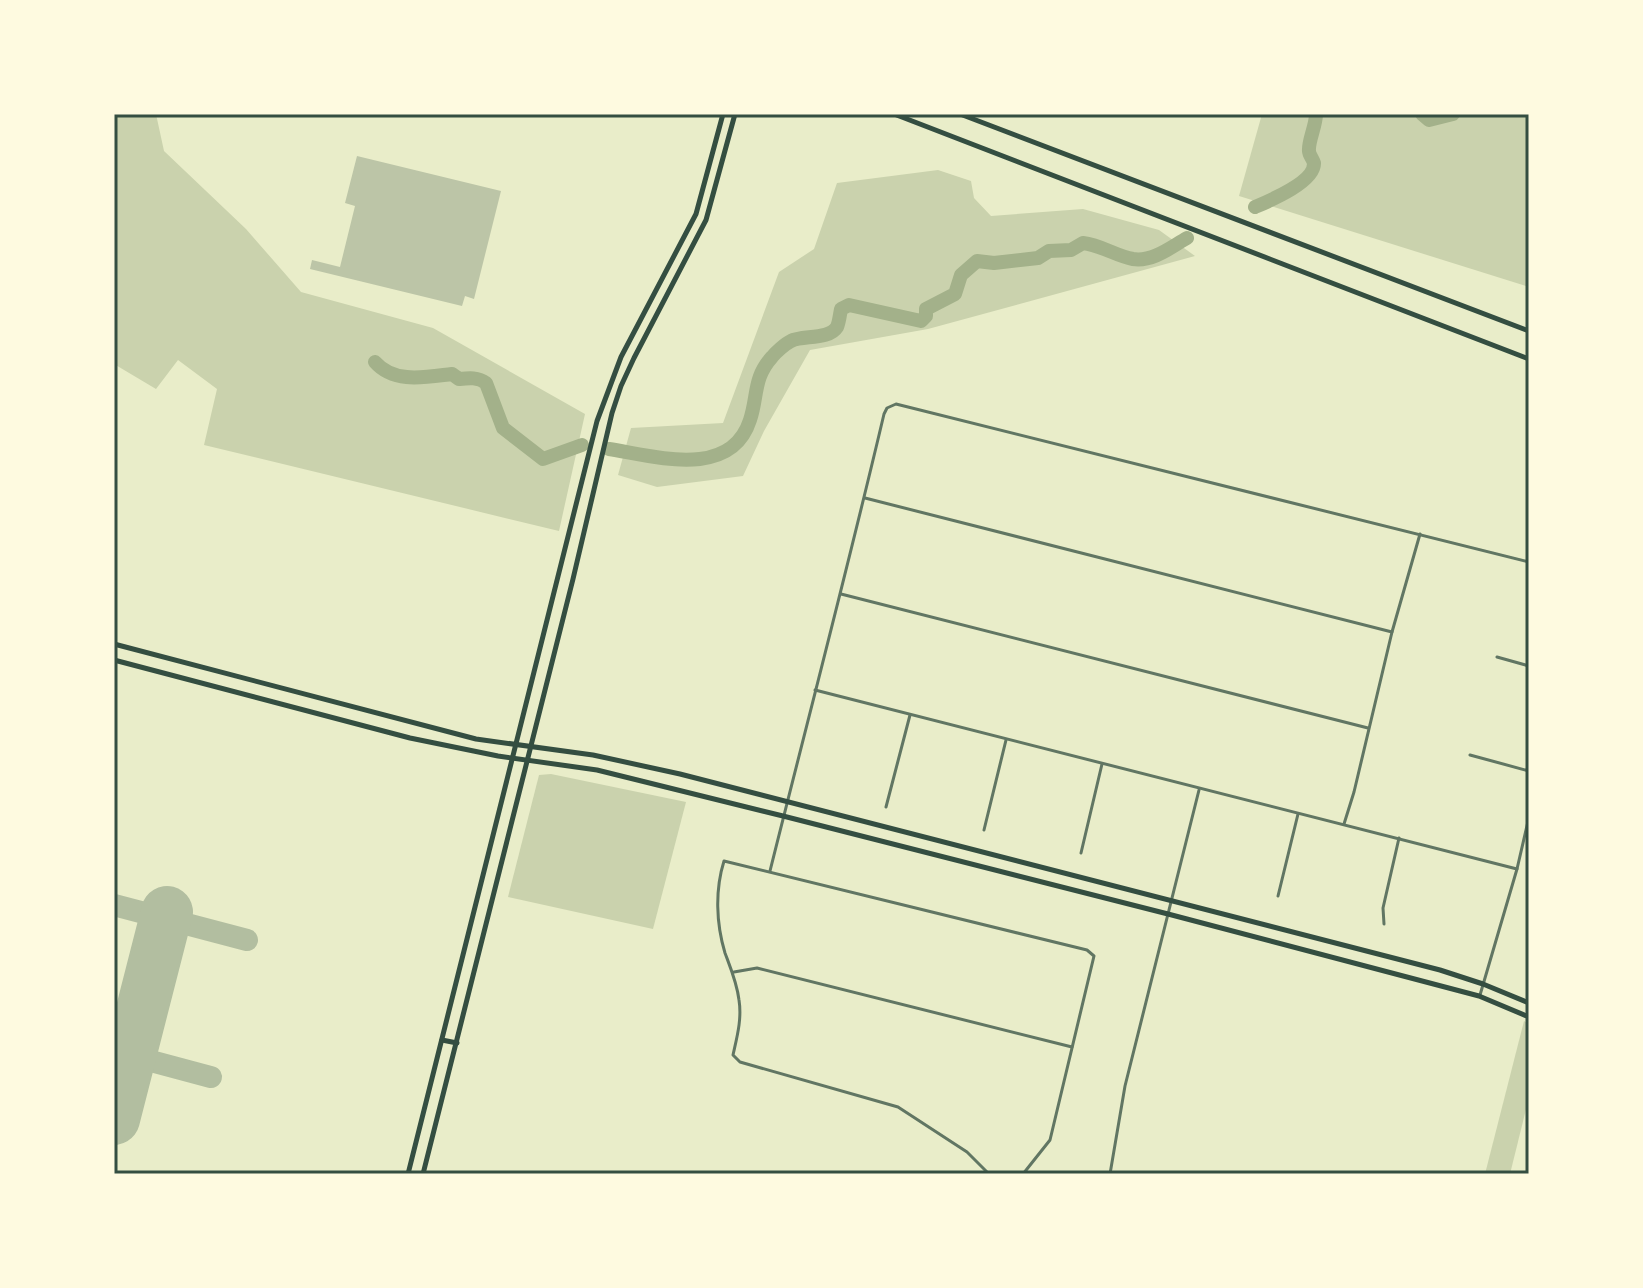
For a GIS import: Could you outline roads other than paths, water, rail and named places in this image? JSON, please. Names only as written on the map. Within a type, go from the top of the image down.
[{"type":"main road","points":[[408,1174],[601,409],[621,357],[696,214],[723,114]]},
{"type":"main road","points":[[423,1174],[621,386],[706,220],[735,114]]},
{"type":"main road","points":[[894,114],[1529,359]]},
{"type":"main road","points":[[960,114],[1529,331]]},
{"type":"main road","points":[[114,644],[476,739],[530,749],[593,755],[680,774],[1411,962],[1483,984],[1529,1003]]},
{"type":"main road","points":[[114,660],[410,738],[597,770],[783,816],[1479,996],[1529,1017]]},
{"type":"main road","points":[[479,898],[492,901]]},
{"type":"main road","points":[[442,1040],[457,1043]]},
{"type":"street","points":[[770,871],[884,414],[887,408],[896,404],[1529,562]]},
{"type":"street","points":[[864,498],[1392,632]]},
{"type":"street","points":[[1344,824],[1420,534]]},
{"type":"street","points":[[841,594],[1368,728]]},
{"type":"street","points":[[1497,657],[1529,666]]},
{"type":"street","points":[[814,690],[1517,869]]},
{"type":"street","points":[[886,807],[910,715]]},
{"type":"street","points":[[984,830],[1006,740]]},
{"type":"street","points":[[1470,755],[1529,771]]},
{"type":"street","points":[[1081,853],[1102,764]]},
{"type":"street","points":[[1110,1174],[1125,1086],[1199,790]]},
{"type":"street","points":[[1278,896],[1298,813]]},
{"type":"street","points":[[1479,996],[1517,869],[1529,817]]},
{"type":"street","points":[[1384,924],[1383,908],[1399,838]]},
{"type":"street","points":[[989,1174],[967,1152],[898,1107],[740,1062],[733,1055],[739,1031],[740,1004],[718,921],[719,876],[724,861],[1087,950],[1094,956],[1050,1140],[1023,1174]]},
{"type":"street","points":[[734,972],[757,968],[1073,1047]]},
{"type":"waterway","points":[[1255,207],[1290,190],[1312,170],[1314,163],[1309,147],[1316,114]]},
{"type":"waterway","points":[[1422,114],[1429,120],[1453,114]]},
{"type":"waterway","points":[[609,449],[689,460],[726,451],[740,439],[750,420],[759,380],[772,357],[791,341],[833,331],[838,325],[841,309],[849,305],[921,321],[926,316],[926,309],[955,294],[961,275],[977,261],[994,263],[1038,258],[1049,251],[1071,250],[1083,243],[1127,258],[1140,259],[1162,253],[1187,238]]},
{"type":"waterway","points":[[375,362],[391,374],[401,376],[452,374],[459,379],[483,381],[503,428],[543,459],[582,445]]}]
